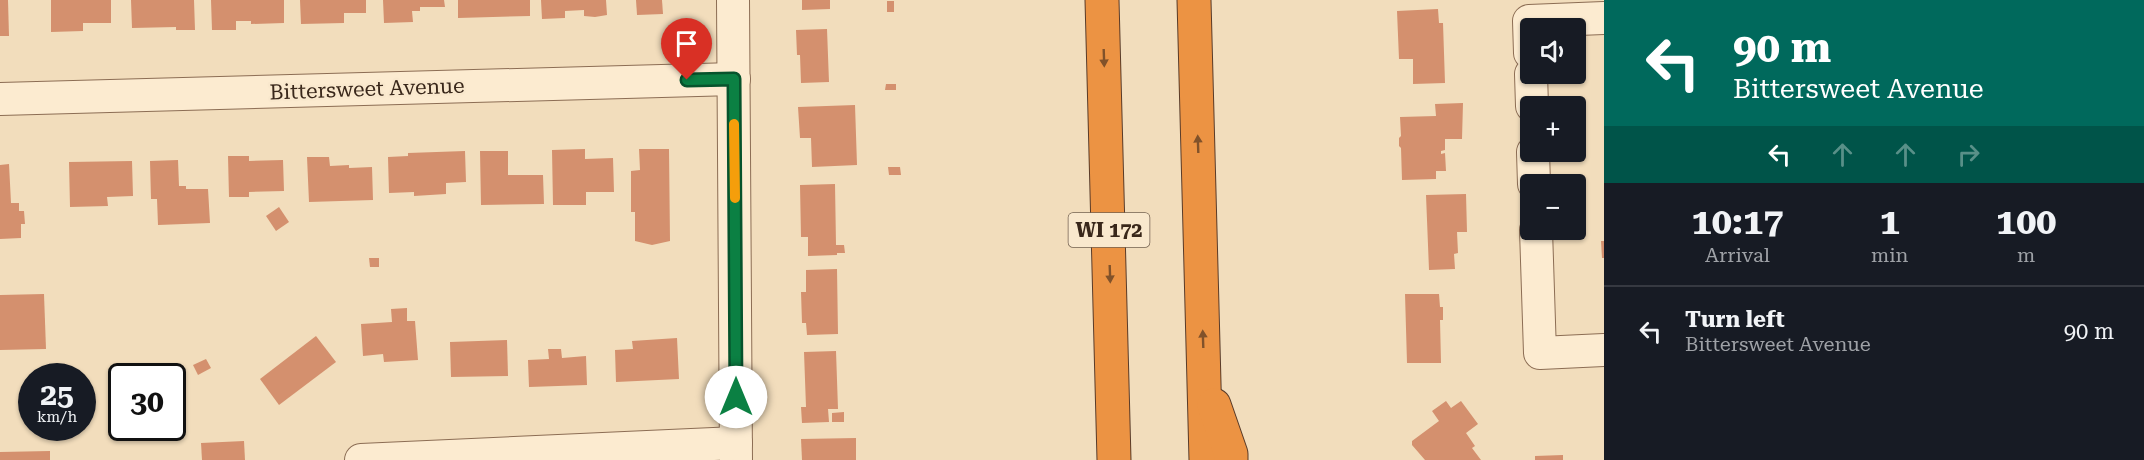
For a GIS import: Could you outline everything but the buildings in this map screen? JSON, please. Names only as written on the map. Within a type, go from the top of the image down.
[{"type":"highway","name":"WI 172","points":[[1102,0],[1114,460]]},
{"type":"highway","points":[[1194,0],[1206,460]]},
{"type":"highway","points":[[1204,376],[1232,460]]},
{"type":"street","points":[[361,460],[736,452],[733,0]]},
{"type":"street","points":[[1586,19],[1604,18]]},
{"type":"street","name":"Bittersweet Avenue","points":[[0,99],[734,79]]},
{"type":"street","points":[[1536,240],[1540,353],[1604,350]]},
{"type":"slow traffic","points":[[734,124],[735,198]]},
{"type":"route","points":[[687,80],[734,79],[736,397]]}]
